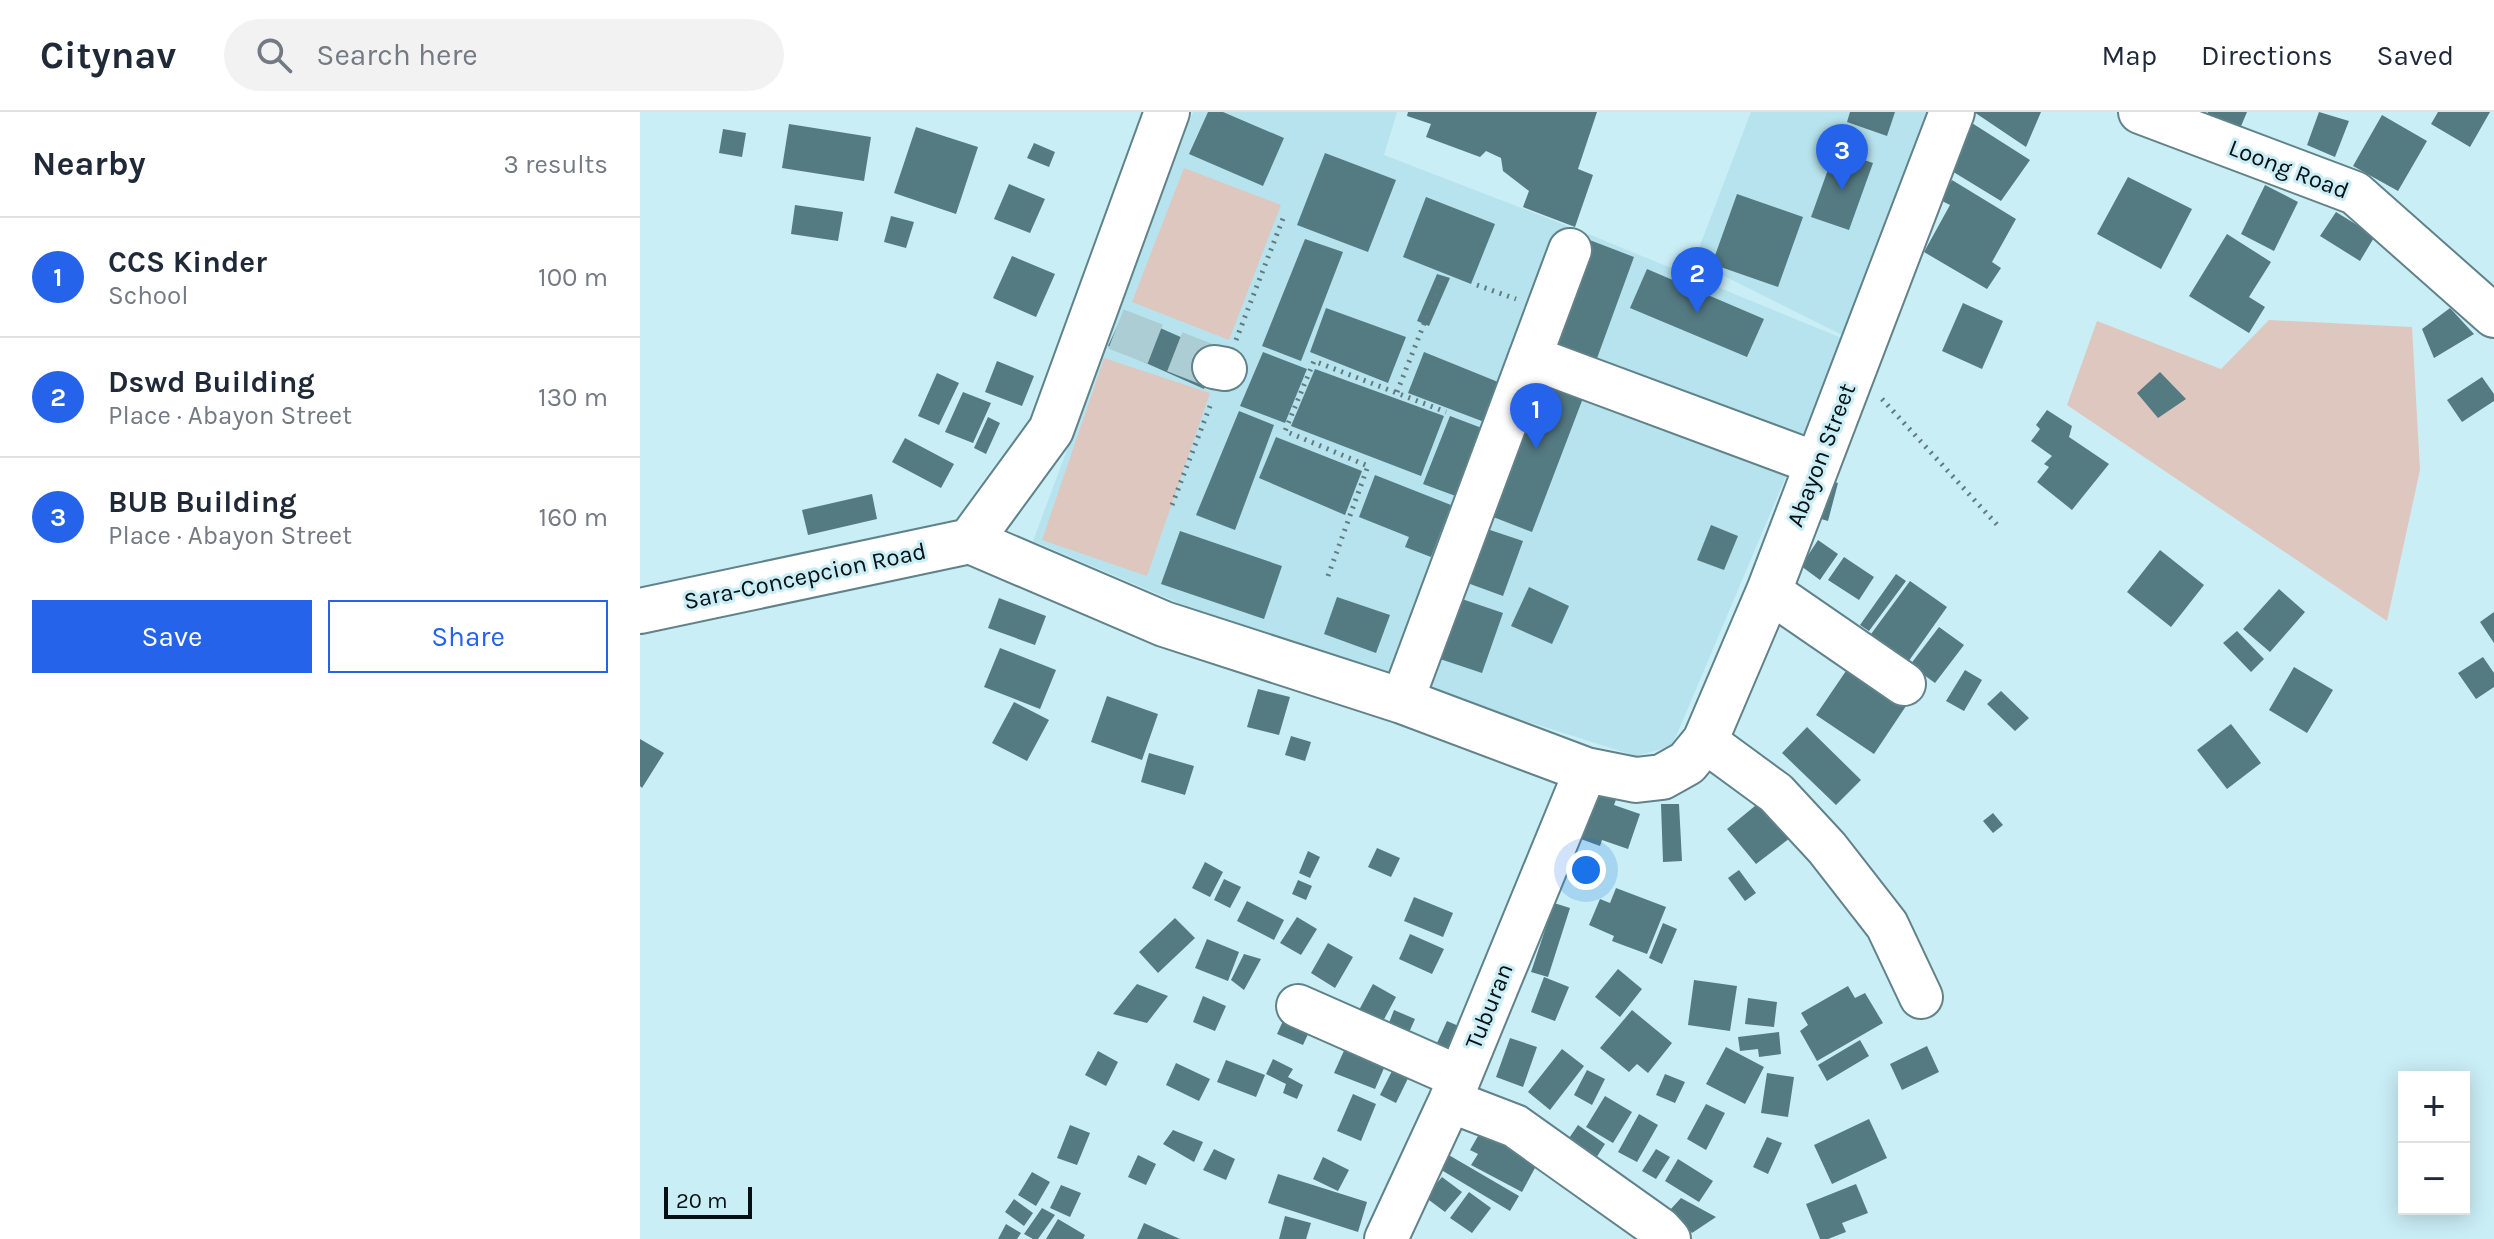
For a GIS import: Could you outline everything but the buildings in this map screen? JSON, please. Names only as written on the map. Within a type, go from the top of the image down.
[{"type":"main road","points":[[1167,112],[1103,324],[1051,430],[970,541],[1164,624],[1402,701],[1586,770]]},
{"type":"main road","name":"Abayon Street","points":[[1586,770],[1636,780],[1662,777],[1687,763],[1705,741],[1769,591],[1952,112]]},
{"type":"main road","name":"Sara-Concepcion Road","points":[[640,611],[970,541]]},
{"type":"street","name":"Loong Road","points":[[2140,112],[2355,193],[2494,316]]},
{"type":"street","points":[[1402,701],[1570,250]]},
{"type":"street","points":[[1530,357],[1818,464]]},
{"type":"street","points":[[1769,591],[1904,684]]},
{"type":"street","points":[[1705,741],[1776,793],[1827,848],[1887,925],[1921,997]]},
{"type":"street","name":"Tuburan","points":[[1386,1239],[1455,1089],[1586,770]]},
{"type":"street","points":[[1298,1006],[1455,1089],[1515,1126],[1660,1229],[1669,1239]]},
{"type":"path","points":[[1397,392],[1443,276]]},
{"type":"path","points":[[1328,576],[1368,466],[1285,431],[1314,361],[1446,412]]},
{"type":"path","points":[[1854,369],[2000,528]]},
{"type":"shaded area","points":[[1193,112],[1397,112],[1384,155],[1586,233],[1844,339],[1672,746],[1636,756],[1254,635],[1033,541]]},
{"type":"shaded area","points":[[1751,112],[1935,112],[1842,335],[1694,261]]},
{"type":"shaded area","points":[[1184,168],[1281,205],[1229,340],[1132,302]]},
{"type":"shaded area","points":[[2269,320],[2412,327],[2420,470],[2387,621],[2067,405],[2097,321],[2221,369]]},
{"type":"shaded area","points":[[1104,358],[1210,393],[1147,576],[1042,540]]},
{"type":"tunnel","points":[[1116,329],[1214,367]]},
{"type":"place","name":"BUB Building","points":[[1842,190]]},
{"type":"place","name":"Dswd Building","points":[[1697,313]]},
{"type":"place","name":"CCS Kinder","points":[[1536,449]]}]
